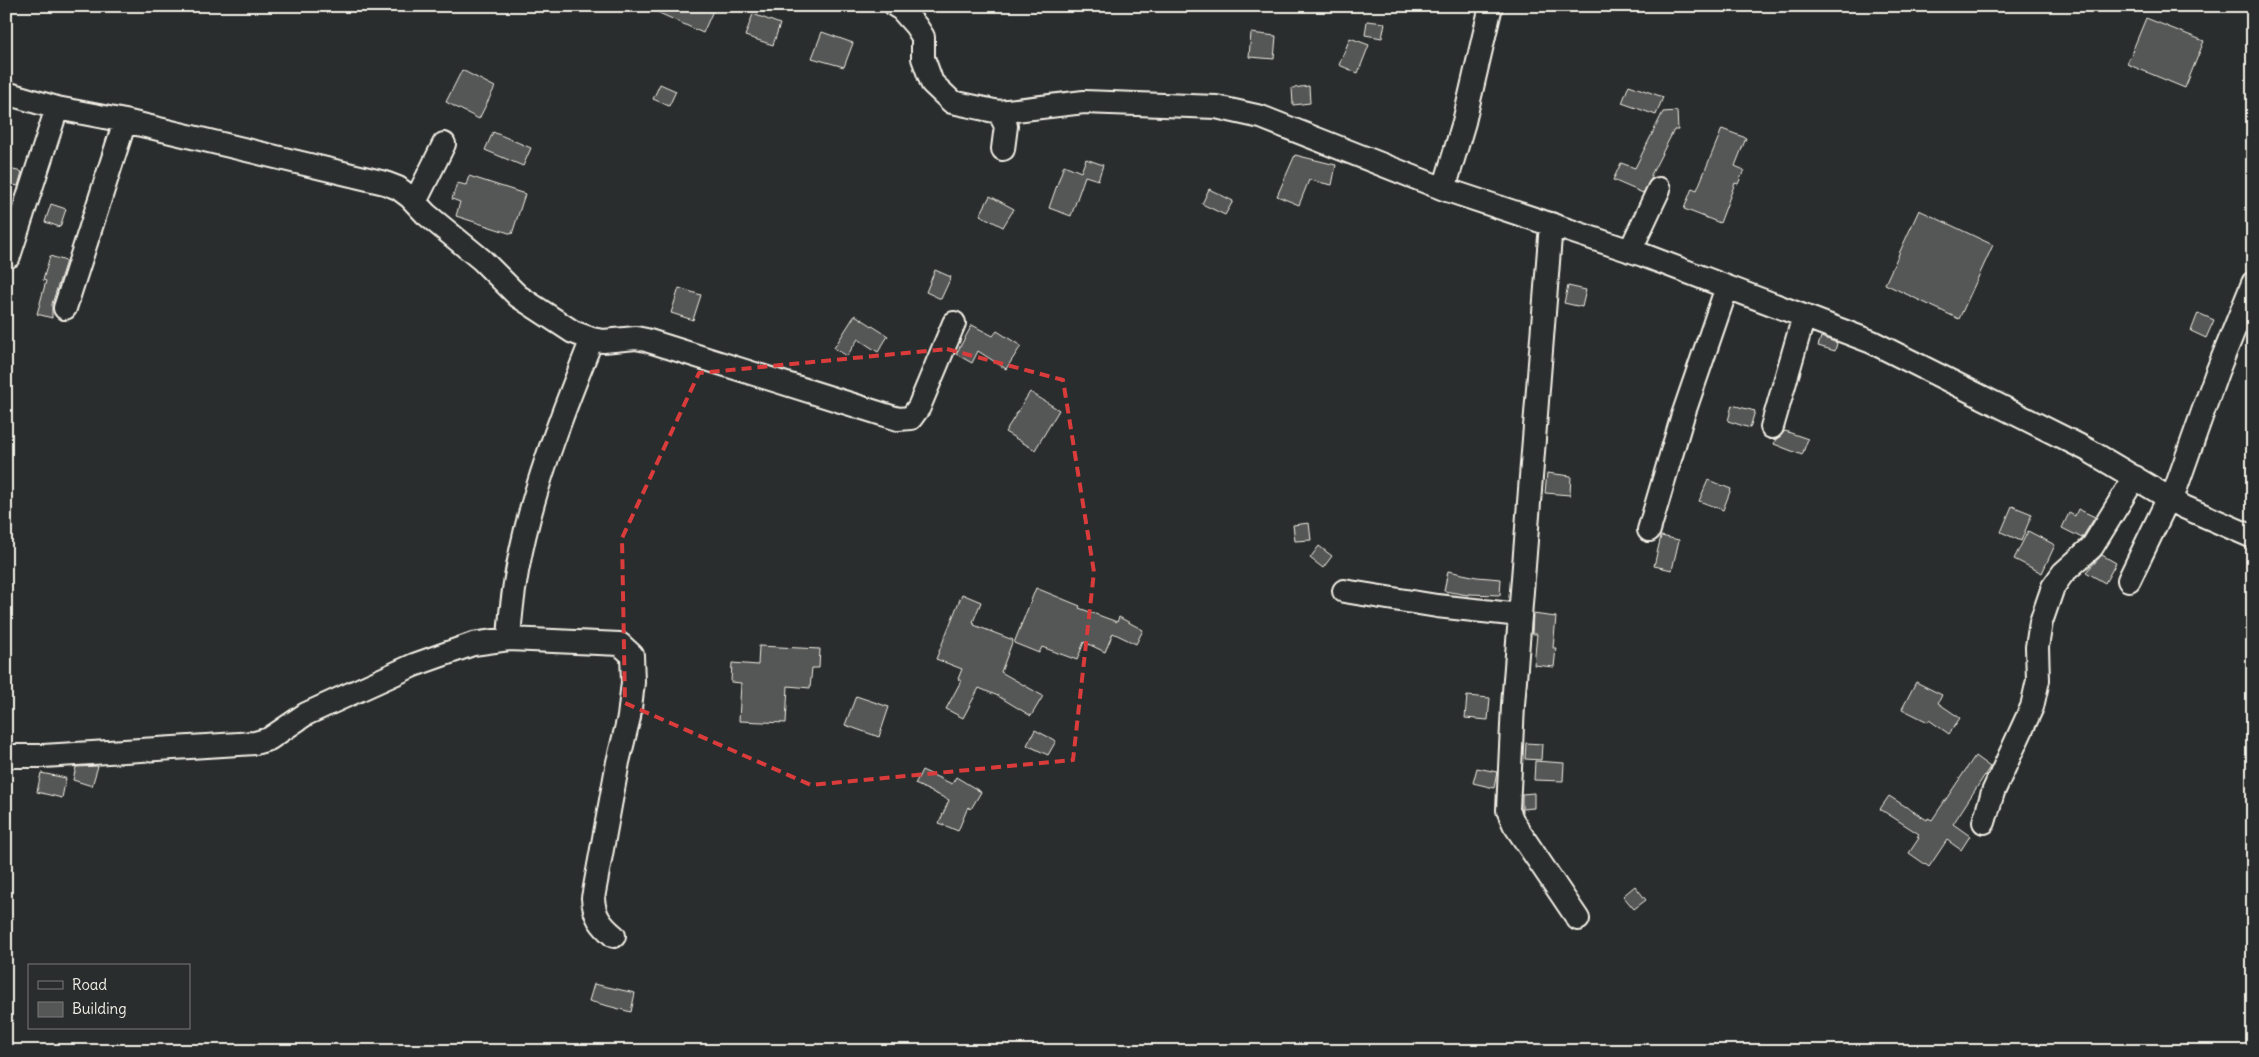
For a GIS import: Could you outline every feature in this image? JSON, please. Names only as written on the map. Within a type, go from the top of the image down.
[{"type":"street","points":[[896,6],[916,26],[923,37],[924,58],[932,83],[952,102],[999,112],[1084,102],[1216,108],[1236,110],[1260,117],[1444,189],[1630,251],[1872,342],[2088,450],[2170,498],[2253,537]]},
{"type":"street","points":[[1444,189],[1464,122],[1491,6]]},
{"type":"street","points":[[6,93],[58,108],[385,183],[398,188],[426,214],[482,260],[518,296],[573,332],[603,341],[636,338],[646,340],[898,419],[911,418],[919,407],[954,323]]},
{"type":"street","points":[[9,256],[58,108]]},
{"type":"street","points":[[999,112],[1006,126],[1004,149]]},
{"type":"street","points":[[65,308],[125,122]]},
{"type":"street","points":[[414,202],[444,144]]},
{"type":"street","points":[[1630,251],[1659,189]]},
{"type":"street","points":[[1551,224],[1512,705],[1508,810],[1514,824],[1578,918]]},
{"type":"street","points":[[2129,580],[2170,498],[2217,372],[2253,283]]},
{"type":"street","points":[[1649,530],[1682,418],[1727,287]]},
{"type":"street","points":[[1772,427],[1804,316]]},
{"type":"street","points":[[509,639],[516,570],[529,515],[548,449],[592,339]]},
{"type":"street","points":[[1984,822],[1996,784],[2032,707],[2038,680],[2037,646],[2053,587],[2064,573],[2092,547],[2135,477]]},
{"type":"street","points":[[1344,590],[1437,606],[1520,615]]},
{"type":"street","points":[[6,756],[43,756],[255,743],[269,739],[306,714],[414,664],[473,644],[509,639],[620,644],[632,655],[633,682],[630,718],[618,762],[593,898],[593,910],[601,924],[614,936]]},
{"type":"highlighted area","points":[[947,349],[1063,380],[1094,572],[1073,760],[811,785],[625,703],[622,538],[699,373]]},
{"type":"building","points":[[644,6],[715,6],[703,33]]},
{"type":"building","points":[[753,14],[780,24],[773,45],[745,36]]},
{"type":"building","points":[[2146,18],[2204,41],[2185,88],[2127,64]]},
{"type":"building","points":[[1367,21],[1385,23],[1382,38],[1365,35]]},
{"type":"building","points":[[822,32],[853,43],[844,67],[812,58]]},
{"type":"building","points":[[1251,33],[1276,36],[1274,59],[1249,57]]},
{"type":"building","points":[[1350,38],[1369,45],[1358,73],[1339,65]]},
{"type":"building","points":[[462,70],[495,87],[479,119],[446,102]]},
{"type":"building","points":[[660,84],[676,91],[669,106],[653,99]]},
{"type":"building","points":[[1629,85],[1663,97],[1656,115],[1622,103]]},
{"type":"building","points":[[1309,86],[1310,103],[1293,105],[1292,88]]},
{"type":"building","points":[[1677,111],[1678,130],[1674,130],[1643,193],[1613,180],[1621,163],[1635,168],[1663,112]]},
{"type":"building","points":[[1722,129],[1746,138],[1735,166],[1744,170],[1738,184],[1735,183],[1720,223],[1684,209],[1692,188],[1697,190]]},
{"type":"building","points":[[493,132],[531,148],[523,166],[485,150]]},
{"type":"building","points":[[1295,155],[1336,165],[1332,185],[1309,180],[1299,205],[1277,196]]},
{"type":"building","points":[[1086,159],[1103,165],[1098,180],[1085,176],[1071,216],[1049,208],[1064,165],[1081,172]]},
{"type":"building","points":[[9,169],[22,172],[18,186],[6,183]]},
{"type":"building","points":[[469,176],[525,194],[512,234],[456,216],[460,202],[452,199],[457,183],[466,185]]},
{"type":"building","points":[[1209,189],[1233,201],[1225,215],[1202,204]]},
{"type":"building","points":[[990,196],[1014,209],[1003,227],[980,215]]},
{"type":"building","points":[[51,204],[66,209],[60,227],[45,222]]},
{"type":"building","points":[[1919,210],[1993,245],[1959,319],[1885,284]]},
{"type":"building","points":[[50,256],[66,261],[52,304],[52,318],[37,314],[46,281],[43,280]]},
{"type":"building","points":[[935,270],[951,277],[941,299],[926,292]]},
{"type":"building","points":[[1568,286],[1586,290],[1582,307],[1564,303]]},
{"type":"building","points":[[679,288],[701,295],[693,320],[671,313]]},
{"type":"building","points":[[2198,313],[2214,320],[2206,338],[2191,331]]},
{"type":"building","points":[[855,315],[888,336],[878,352],[858,339],[847,356],[834,348]]},
{"type":"building","points":[[972,325],[993,336],[997,331],[1021,346],[1006,369],[978,351],[972,363],[956,354]]},
{"type":"building","points":[[1821,337],[1837,343],[1835,351],[1818,346]]},
{"type":"building","points":[[1030,392],[1059,410],[1035,450],[1005,432]]},
{"type":"building","points":[[1732,405],[1755,411],[1750,428],[1728,421]]},
{"type":"building","points":[[1785,431],[1808,439],[1802,455],[1774,444],[1776,439]]},
{"type":"building","points":[[1547,473],[1571,476],[1570,495],[1545,493]]},
{"type":"building","points":[[1708,480],[1731,489],[1723,510],[1699,501]]},
{"type":"building","points":[[2012,506],[2032,514],[2021,541],[2001,532]]},
{"type":"building","points":[[2078,509],[2095,517],[2082,538],[2062,528],[2069,513],[2075,516]]},
{"type":"building","points":[[1309,523],[1311,540],[1295,541],[1293,525]]},
{"type":"building","points":[[2028,531],[2055,545],[2042,573],[2014,559]]},
{"type":"building","points":[[1661,536],[1679,540],[1672,570],[1654,566]]},
{"type":"building","points":[[1319,546],[1332,556],[1323,568],[1310,558]]},
{"type":"building","points":[[2102,555],[2116,563],[2105,583],[2086,572]]},
{"type":"building","points":[[1448,571],[1477,577],[1501,579],[1500,595],[1468,595],[1444,591]]},
{"type":"building","points":[[1036,588],[1080,606],[1079,608],[1117,622],[1119,617],[1143,630],[1136,644],[1113,633],[1105,652],[1084,642],[1077,660],[1042,647],[1039,653],[1014,643]]},
{"type":"building","points":[[962,594],[981,602],[973,622],[975,623],[974,625],[1013,640],[1001,672],[1043,696],[1031,716],[998,696],[979,688],[963,718],[946,709],[961,681],[958,679],[962,669],[936,659]]},
{"type":"building","points":[[1533,614],[1556,617],[1553,648],[1556,648],[1554,667],[1534,665],[1537,634],[1532,634]]},
{"type":"building","points":[[759,646],[820,649],[819,668],[812,668],[810,688],[788,686],[786,723],[739,721],[741,683],[731,682],[732,663],[758,665]]},
{"type":"building","points":[[1916,682],[1942,695],[1938,703],[1960,718],[1949,734],[1929,720],[1928,722],[1902,709]]},
{"type":"building","points":[[856,696],[889,707],[879,737],[845,725]]},
{"type":"building","points":[[1467,696],[1490,698],[1488,720],[1465,718]]},
{"type":"building","points":[[1035,730],[1056,741],[1048,755],[1027,745]]},
{"type":"building","points":[[1526,743],[1542,744],[1541,760],[1525,759]]},
{"type":"building","points":[[1975,756],[1990,767],[1953,824],[1970,836],[1961,850],[1947,840],[1929,867],[1909,853],[1919,838],[1917,837],[1919,834],[1880,809],[1889,796],[1927,820],[1928,818],[1932,820]]},
{"type":"building","points":[[1535,761],[1564,763],[1563,781],[1534,780]]},
{"type":"building","points":[[98,766],[92,786],[73,780],[76,767]]},
{"type":"building","points":[[1477,768],[1497,772],[1494,788],[1473,783]]},
{"type":"building","points":[[922,770],[952,784],[956,777],[981,792],[971,809],[968,807],[958,831],[939,823],[949,800],[915,784]]},
{"type":"building","points":[[41,773],[66,778],[62,798],[37,792]]},
{"type":"building","points":[[1534,793],[1534,808],[1522,809],[1522,794]]},
{"type":"building","points":[[1635,886],[1646,900],[1634,909],[1623,896]]},
{"type":"building","points":[[594,984],[635,993],[631,1012],[589,1001]]}]
